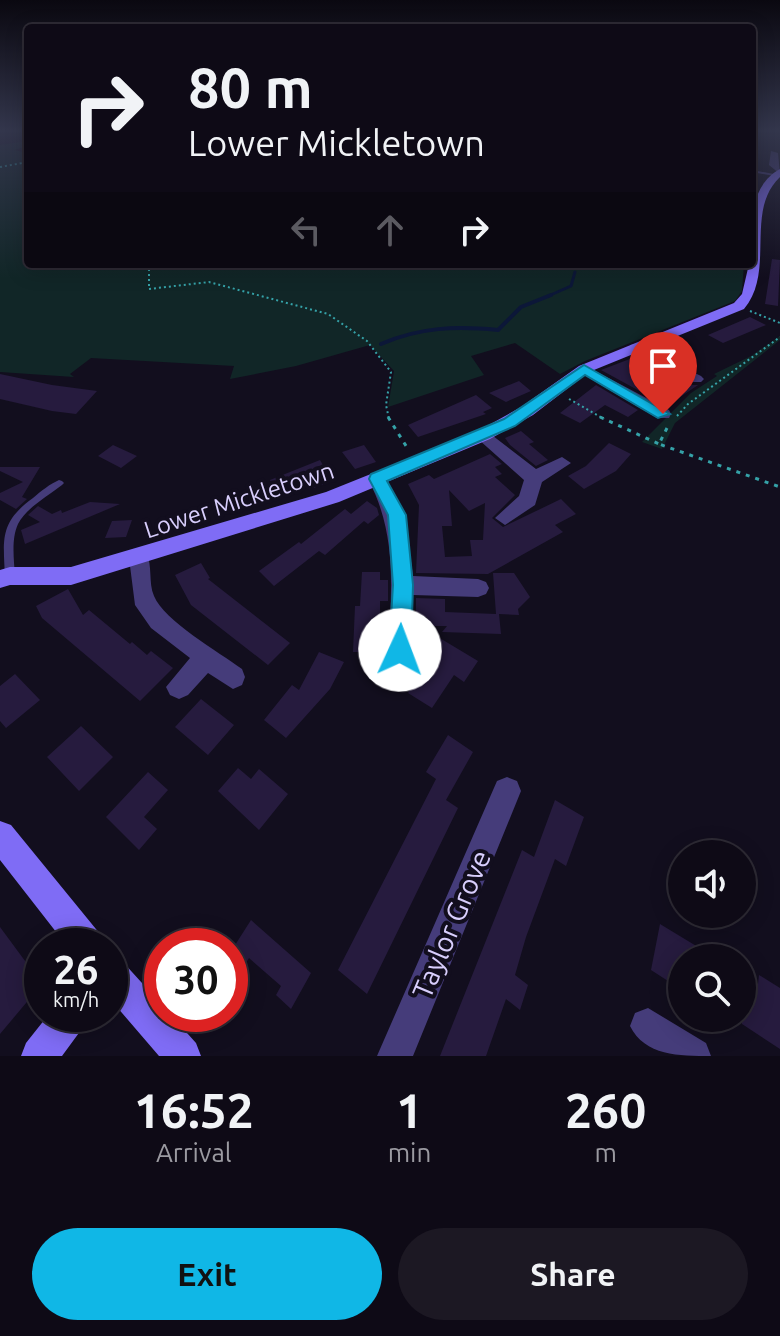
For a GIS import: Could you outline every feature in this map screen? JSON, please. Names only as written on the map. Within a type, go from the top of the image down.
[{"type":"street","points":[[756,224],[757,214],[775,179]]},
{"type":"street","points":[[739,306],[749,295],[752,268]]},
{"type":"street","name":"Lower Mickletown","points":[[5,577],[71,576],[283,515],[484,435],[518,417],[584,369],[739,306]]},
{"type":"street","points":[[635,348],[696,379]]},
{"type":"street","points":[[584,369],[663,414]]},
{"type":"street","points":[[484,435],[534,478]]},
{"type":"street","points":[[505,518],[528,500],[534,478],[562,463]]},
{"type":"street","points":[[377,479],[397,515],[403,585],[400,650]]},
{"type":"street","points":[[139,558],[143,598],[159,621],[233,677]]},
{"type":"street","points":[[403,585],[478,588]]},
{"type":"street","points":[[179,687],[206,658]]},
{"type":"street","name":"Taylor Grove","points":[[395,1056],[507,791]]},
{"type":"street","points":[[0,836],[74,928]]},
{"type":"street","points":[[128,993],[183,1056]]},
{"type":"street","points":[[648,1026],[688,1054]]},
{"type":"street","points":[[39,1056],[58,1032]]},
{"type":"lane","points":[[5,577],[8,531],[14,518],[59,483]]},
{"type":"path","points":[[149,268],[149,289],[209,282],[328,314],[367,341],[391,372],[383,406],[393,431],[418,462]]},
{"type":"path","points":[[739,306],[780,323]]},
{"type":"path","points":[[659,444],[664,431],[688,404],[780,337]]},
{"type":"path","points":[[554,391],[631,434],[780,487]]},
{"type":"green space","points":[[0,179],[24,179],[24,268],[744,268],[742,291],[735,301],[560,374],[515,343],[471,356],[484,375],[388,407],[394,371],[370,345],[296,366],[230,379],[234,366],[91,358],[70,374],[74,377],[0,372]]},
{"type":"green space","points":[[780,336],[780,340],[675,423],[662,449],[642,442],[691,393],[717,376],[714,374],[751,356]]},
{"type":"building","points":[[772,259],[780,260],[778,306],[765,304]]},
{"type":"building","points":[[750,317],[766,325],[723,343],[708,335]]},
{"type":"building","points":[[635,357],[690,385],[698,385],[667,406],[601,370]]},
{"type":"building","points":[[0,374],[97,391],[76,414],[52,411],[0,399]]},
{"type":"building","points":[[519,381],[531,391],[506,402],[489,393]]},
{"type":"building","points":[[596,385],[638,410],[628,417],[605,405],[580,423],[560,413]]},
{"type":"building","points":[[476,395],[492,408],[483,412],[486,414],[418,437],[408,425]]},
{"type":"building","points":[[521,431],[534,442],[529,444],[548,460],[536,466],[510,445],[505,438]]},
{"type":"building","points":[[609,443],[631,454],[616,471],[584,489],[568,476],[586,466]]},
{"type":"building","points":[[113,445],[137,456],[121,468],[98,456]]},
{"type":"building","points":[[364,445],[376,462],[355,469],[342,452]]},
{"type":"building","points":[[490,454],[502,464],[495,467],[502,474],[495,477],[515,495],[492,518],[503,527],[561,499],[576,514],[555,525],[563,532],[488,574],[416,573],[419,505],[408,484],[429,475],[434,479]],"holes":[[[449,490],[469,511],[485,503],[483,540],[470,540],[472,556],[445,557],[442,526],[452,526]]]},
{"type":"building","points":[[320,460],[332,481],[314,488],[311,482],[276,494],[270,480]]},
{"type":"building","points":[[0,467],[40,467],[22,497],[27,499],[16,509],[0,500],[0,493],[23,482],[0,471]]},
{"type":"building","points":[[367,501],[377,508],[379,515],[368,524],[364,521],[325,555],[319,551],[274,586],[259,571],[299,542],[301,544],[345,509],[351,514]]},
{"type":"building","points":[[90,502],[120,504],[25,544],[21,530],[40,522],[28,515],[38,506],[52,514]]},
{"type":"building","points":[[132,520],[126,537],[105,538],[112,521]]},
{"type":"building","points":[[201,563],[208,579],[290,643],[268,665],[191,605],[175,575]]},
{"type":"building","points":[[362,572],[380,572],[380,580],[388,580],[388,601],[380,601],[380,652],[353,652],[355,606],[360,606]]},
{"type":"building","points":[[493,573],[514,573],[530,597],[518,609],[519,615],[499,614],[501,634],[442,632],[447,626],[427,626],[427,617],[416,617],[416,598],[445,599],[445,612],[496,614]]},
{"type":"building","points":[[68,589],[83,615],[89,610],[130,644],[132,642],[147,655],[151,651],[173,668],[140,701],[42,618],[36,606]]},
{"type":"building","points":[[438,637],[478,661],[464,682],[454,675],[432,708],[408,693],[431,661],[433,655],[428,652]]},
{"type":"building","points":[[319,652],[344,662],[330,689],[286,738],[264,720],[292,685],[299,690]]},
{"type":"building","points":[[15,674],[40,700],[6,728],[0,721],[0,686]]},
{"type":"building","points":[[201,699],[234,725],[208,755],[175,727]]},
{"type":"building","points":[[81,726],[113,757],[79,791],[47,757]]},
{"type":"building","points":[[448,735],[473,752],[446,800],[458,808],[367,994],[338,970],[436,779],[426,772]]},
{"type":"building","points":[[238,768],[251,779],[259,769],[288,794],[259,830],[218,791]]},
{"type":"building","points":[[148,772],[168,790],[144,817],[157,829],[139,850],[106,817]]},
{"type":"building","points":[[555,800],[584,817],[566,866],[555,859],[526,937],[515,975],[528,985],[520,1010],[506,999],[486,1056],[440,1056],[522,850],[534,857]]},
{"type":"building","points":[[251,920],[311,973],[291,1009],[276,995],[281,986],[248,960],[246,928]]},
{"type":"building","points":[[660,924],[693,944],[668,944],[668,981],[651,970]]},
{"type":"building","points":[[0,927],[24,960],[24,1005],[0,1034]]},
{"type":"building","points":[[759,975],[780,988],[780,1049],[754,1032]]},
{"type":"waterway","points":[[546,297],[571,286],[575,272]]},
{"type":"waterway","points":[[546,297],[551,295]]},
{"type":"waterway","points":[[381,344],[438,329],[498,330],[521,307],[546,297]]},
{"type":"route","points":[[400,650],[403,585],[397,515],[377,479],[510,422],[584,369],[663,414]]}]
